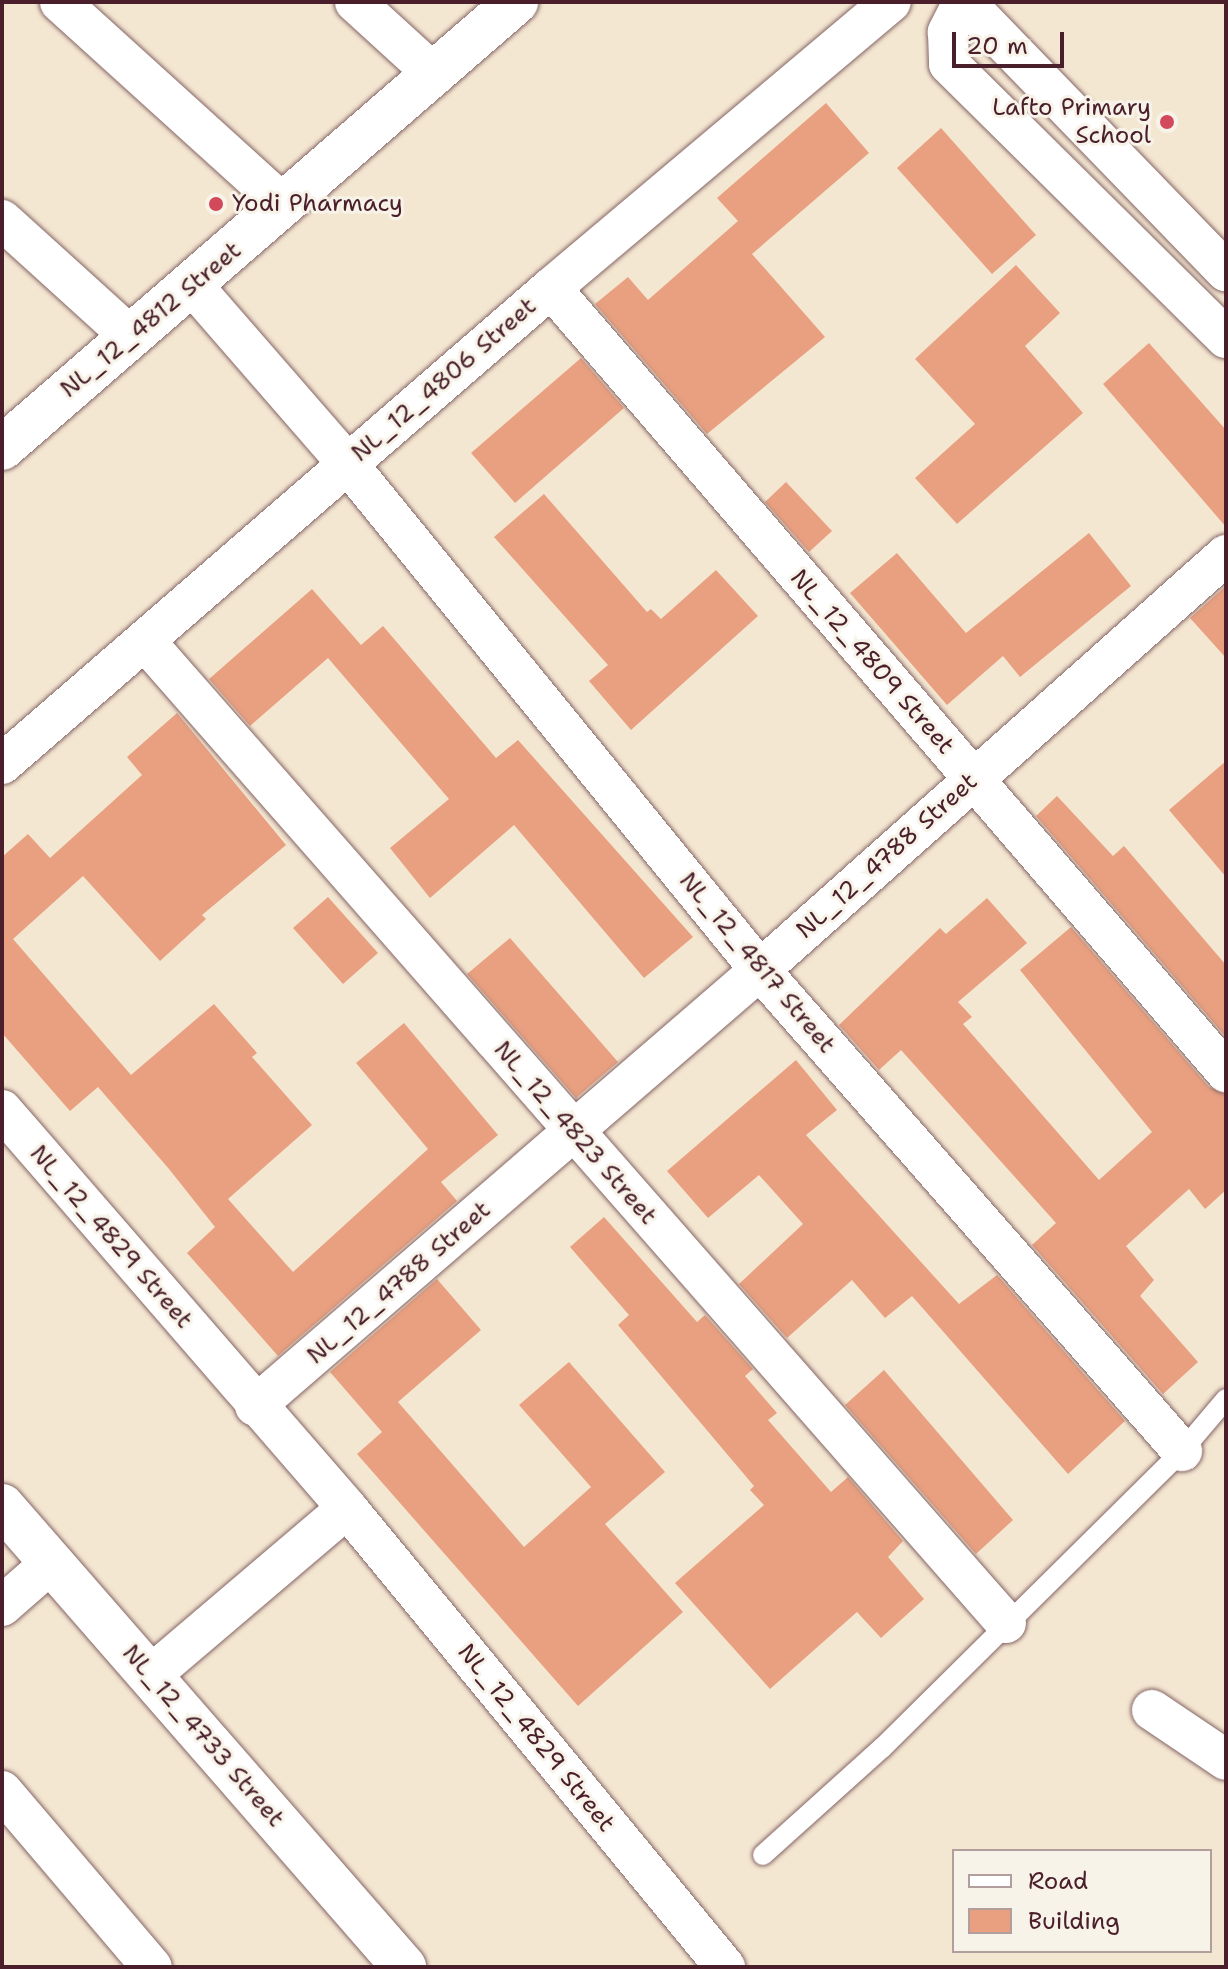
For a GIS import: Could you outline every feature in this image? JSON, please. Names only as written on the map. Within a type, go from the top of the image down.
[{"type":"street","points":[[60,2],[284,205]]},
{"type":"street","points":[[355,2],[435,75]]},
{"type":"street","name":"NL_12_4812 Street","points":[[2,448],[130,336],[193,286],[516,2]]},
{"type":"street","name":"NL_12_4806 Street","points":[[2,764],[551,288],[891,2]]},
{"type":"street","points":[[1226,271],[964,2],[948,32],[949,64],[1226,338]]},
{"type":"street","points":[[2,220],[130,336]]},
{"type":"street","name":"NL_12_4817 Street","points":[[193,286],[347,463],[760,970],[1182,1451]]},
{"type":"street","name":"NL_12_4809 Street","points":[[551,288],[1226,1072]]},
{"type":"street","name":"NL_12_4788 Street","points":[[255,1406],[760,970],[1226,555]]},
{"type":"street","name":"NL_12_4823 Street","points":[[145,641],[1006,1623]]},
{"type":"street","name":"NL_12_4829 Street","points":[[2,1110],[255,1406],[347,1508],[725,1967]]},
{"type":"street","name":"NL_12_4733 Street","points":[[2,1506],[404,1967]]},
{"type":"street","points":[[151,1675],[347,1508]]},
{"type":"street","points":[[2,1606],[51,1563]]},
{"type":"street","points":[[1152,1710],[1221,1749]]},
{"type":"street","points":[[2,1791],[152,1967]]},
{"type":"lane","points":[[763,1855],[882,1748],[1182,1451],[1226,1399]]},
{"type":"building","points":[[826,103],[869,153],[752,254],[825,337],[707,434],[595,304],[628,277],[648,300],[738,221],[717,198]]},
{"type":"building","points":[[941,128],[1036,235],[992,274],[897,168]]},
{"type":"building","points":[[1016,265],[1060,313],[1025,346],[1083,413],[957,524],[915,478],[975,424],[915,359]]},
{"type":"building","points":[[1149,343],[1226,430],[1226,527],[1103,384]]},
{"type":"building","points":[[581,358],[624,408],[515,503],[471,453]]},
{"type":"building","points":[[786,482],[832,531],[809,552],[765,502]]},
{"type":"building","points":[[544,494],[647,612],[651,609],[661,619],[716,570],[758,616],[631,730],[589,681],[608,665],[494,537]]},
{"type":"building","points":[[1089,533],[1131,586],[1020,677],[1003,656],[947,705],[850,593],[897,553],[966,633]]},
{"type":"building","points":[[1226,586],[1226,658],[1190,618]]},
{"type":"building","points":[[312,589],[361,645],[383,626],[496,758],[518,740],[693,937],[644,978],[514,825],[430,898],[390,848],[449,799],[328,658],[250,726],[209,679]]},
{"type":"building","points":[[177,713],[286,845],[202,915],[206,919],[160,961],[83,876],[13,939],[131,1075],[214,1004],[257,1053],[252,1057],[312,1125],[228,1199],[293,1272],[428,1149],[356,1063],[404,1023],[498,1135],[441,1182],[457,1201],[278,1356],[187,1253],[215,1227],[169,1169],[98,1087],[70,1111],[2,1033],[2,857],[28,834],[50,858],[142,775],[127,757]]},
{"type":"building","points":[[1226,761],[1226,877],[1169,810]]},
{"type":"building","points":[[1057,796],[1113,856],[1124,846],[1226,965],[1226,1037],[1036,816]]},
{"type":"building","points":[[328,897],[378,953],[343,984],[293,928]]},
{"type":"building","points":[[987,898],[1027,943],[958,1002],[972,1017],[963,1024],[1099,1180],[1152,1132],[1020,970],[1071,927],[1209,1087],[1226,1094],[1226,1190],[1205,1209],[1189,1189],[1126,1246],[1154,1280],[1140,1296],[1198,1362],[1163,1394],[1032,1245],[1056,1223],[901,1050],[879,1070],[839,1025],[940,928],[946,934]]},
{"type":"building","points":[[510,938],[618,1062],[576,1098],[467,974]]},
{"type":"building","points":[[796,1060],[837,1110],[806,1135],[959,1304],[997,1275],[1125,1421],[1068,1474],[912,1296],[885,1318],[852,1280],[787,1338],[739,1284],[803,1224],[759,1175],[708,1218],[667,1171]]},
{"type":"building","points":[[604,1217],[697,1322],[705,1315],[753,1369],[745,1376],[777,1413],[768,1420],[831,1492],[848,1477],[903,1541],[888,1557],[924,1599],[881,1638],[857,1612],[770,1689],[675,1583],[764,1505],[750,1490],[754,1486],[618,1325],[629,1315],[570,1247]]},
{"type":"building","points":[[437,1279],[481,1330],[398,1402],[524,1547],[591,1487],[519,1405],[569,1362],[665,1472],[605,1524],[683,1612],[578,1706],[357,1454],[382,1432],[330,1372]]},
{"type":"building","points":[[884,1370],[1013,1520],[976,1554],[845,1405]]},
{"type":"place","name":"Lafto Primary School","points":[[1167,122]]},
{"type":"place","name":"Yodi Pharmacy","points":[[216,204]]}]
